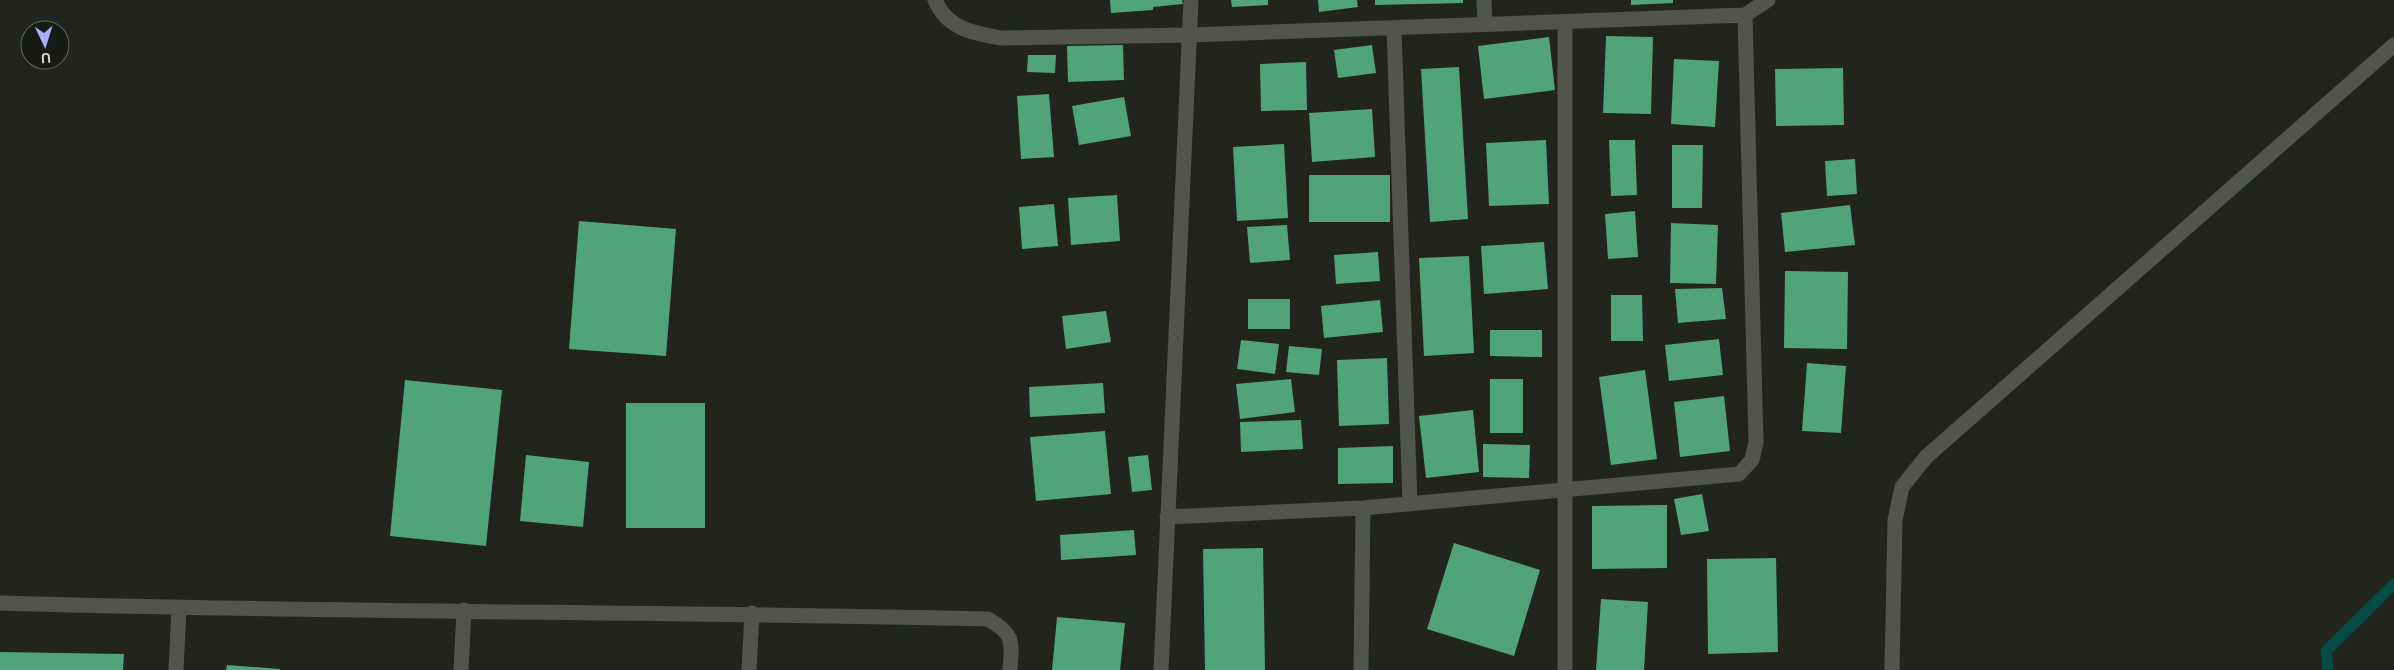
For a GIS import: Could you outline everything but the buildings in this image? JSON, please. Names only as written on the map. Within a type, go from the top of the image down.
[{"type":"street","points":[[935,0],[941,14],[958,26],[978,34],[1001,38],[1394,29],[1745,15],[1768,0]]},
{"type":"street","points":[[1160,670],[1191,0]]},
{"type":"street","points":[[1484,0],[1485,24]]},
{"type":"street","points":[[1167,517],[1363,508],[1739,474],[1752,460],[1756,442],[1745,15]]},
{"type":"street","points":[[1565,23],[1566,670]]},
{"type":"street","points":[[1394,29],[1410,504]]},
{"type":"street","points":[[1892,670],[1895,520],[1902,487],[1926,457],[2394,45]]},
{"type":"street","points":[[1361,670],[1363,508]]},
{"type":"street","points":[[0,604],[179,608],[752,613],[988,619],[1004,628],[1012,639],[1010,670]]},
{"type":"street","points":[[176,670],[179,608]]},
{"type":"street","points":[[461,670],[464,610]]},
{"type":"street","points":[[749,670],[752,613]]},
{"type":"waterway","points":[[2328,670],[2326,651],[2394,584]]}]
